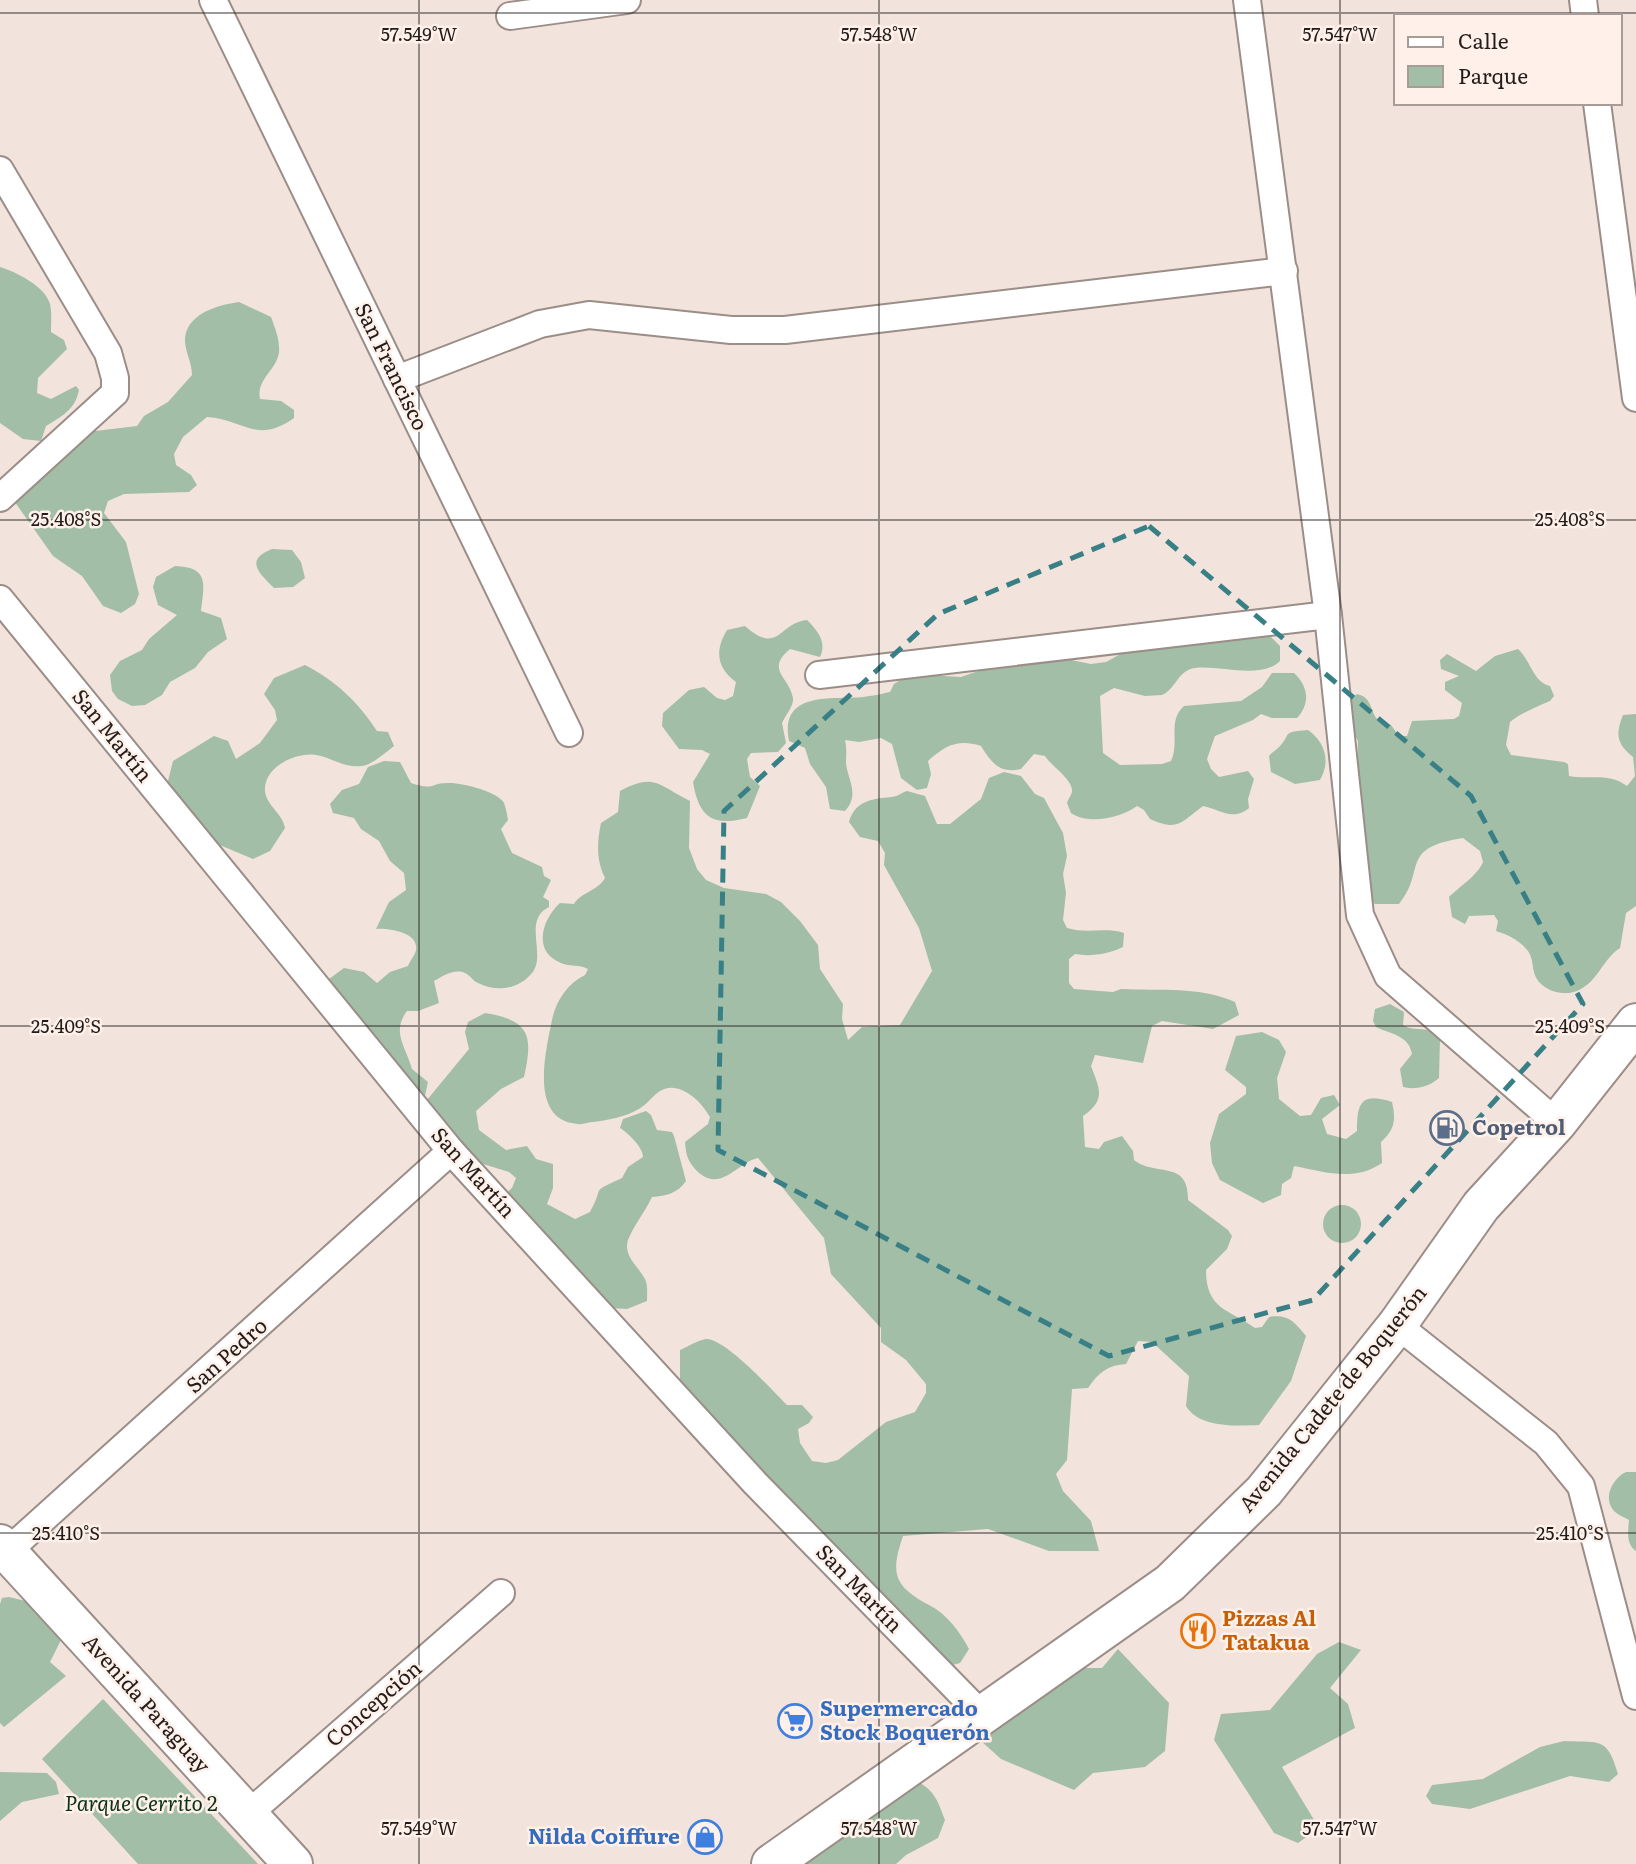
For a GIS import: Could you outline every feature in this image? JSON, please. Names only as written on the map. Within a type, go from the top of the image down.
[{"type":"main road","name":"Avenida Cadete de Boquerón","points":[[771,1864],[1170,1583],[1264,1491],[1397,1325],[1480,1206],[1557,1123],[1636,1023]]},
{"type":"main road","name":"Avenida Paraguay","points":[[2,1551],[293,1864]]},
{"type":"street","name":"San Francisco","points":[[213,0],[569,733]]},
{"type":"street","points":[[510,16],[627,0]]},
{"type":"street","points":[[1247,0],[1328,615],[1360,915],[1388,976],[1557,1123]]},
{"type":"street","points":[[1597,105],[1636,398]]},
{"type":"street","points":[[0,170],[108,353],[116,378],[116,393],[0,498]]},
{"type":"street","points":[[397,379],[540,324],[589,315],[732,330],[785,330],[1283,271]]},
{"type":"street","name":"San Martín","points":[[0,599],[451,1151],[755,1483],[982,1715]]},
{"type":"street","points":[[818,675],[1328,615]]},
{"type":"street","name":"San Pedro","points":[[2,1551],[451,1151]]},
{"type":"street","points":[[1397,1325],[1545,1443],[1581,1486],[1636,1696]]},
{"type":"street","name":"Concepción","points":[[247,1815],[501,1593]]},
{"type":"highlighted area","points":[[1149,526],[1471,796],[1583,1004],[1313,1300],[1109,1356],[718,1150],[724,811],[938,614]]},
{"type":"green space","points":[[0,267],[22,276],[47,297],[50,304],[51,332],[64,340],[67,349],[38,378],[37,393],[51,399],[76,386],[79,390],[71,408],[46,426],[41,441],[23,439],[0,423]]},
{"type":"green space","points":[[239,302],[271,317],[278,339],[279,352],[261,386],[260,399],[281,401],[294,410],[294,418],[270,430],[260,430],[207,417],[183,437],[174,454],[176,465],[191,475],[197,485],[189,492],[124,494],[108,501],[104,513],[126,542],[139,594],[135,604],[121,613],[103,606],[82,576],[53,556],[12,498],[87,432],[137,426],[144,416],[168,402],[192,375],[185,342],[190,324],[212,309]]},
{"type":"green space","points":[[272,549],[292,550],[301,562],[305,578],[293,587],[274,588],[259,572],[256,562],[263,553]]},
{"type":"green space","points":[[175,566],[186,567],[199,574],[203,586],[201,611],[221,618],[227,639],[208,652],[195,668],[170,682],[162,695],[145,705],[132,706],[118,699],[112,691],[110,675],[120,661],[142,650],[149,639],[177,615],[158,605],[153,587],[156,577]]},
{"type":"green space","points":[[807,620],[820,637],[820,657],[790,649],[779,662],[779,668],[793,698],[791,708],[782,723],[786,743],[778,752],[751,753],[747,759],[750,777],[760,786],[747,818],[716,820],[703,811],[693,782],[710,754],[702,750],[679,749],[662,726],[663,713],[689,690],[704,687],[717,698],[725,700],[733,696],[736,682],[724,670],[719,651],[727,630],[745,626],[765,638],[772,638],[797,622]]},
{"type":"green space","points":[[1266,632],[1280,646],[1280,661],[1272,667],[1251,671],[1189,669],[1162,695],[1145,696],[1114,688],[1100,696],[1103,753],[1120,765],[1162,764],[1171,761],[1176,718],[1184,706],[1241,701],[1262,687],[1272,673],[1294,673],[1302,683],[1306,695],[1306,701],[1297,718],[1272,718],[1261,714],[1215,736],[1207,759],[1211,769],[1219,777],[1248,771],[1254,779],[1248,799],[1249,808],[1237,814],[1203,806],[1184,821],[1167,825],[1150,819],[1144,810],[1137,806],[1122,814],[1104,818],[1078,817],[1071,813],[1067,803],[1072,787],[1045,756],[1034,754],[1021,769],[1007,770],[992,762],[981,746],[966,743],[947,747],[928,761],[931,774],[927,788],[917,790],[901,778],[892,744],[881,738],[859,742],[845,740],[852,799],[845,811],[830,809],[826,787],[810,764],[805,748],[789,741],[788,725],[792,713],[800,705],[824,699],[863,697],[890,692],[894,684],[910,674],[961,677],[987,668],[1051,656],[1091,664],[1106,662],[1126,651],[1195,645],[1208,639]]},
{"type":"green space","points":[[1518,649],[1536,676],[1550,686],[1554,696],[1550,701],[1510,722],[1506,745],[1511,755],[1564,762],[1568,764],[1569,776],[1613,779],[1627,786],[1635,776],[1633,757],[1624,748],[1618,734],[1623,715],[1636,714],[1636,906],[1626,913],[1620,948],[1586,986],[1573,992],[1559,993],[1541,984],[1536,978],[1528,951],[1514,938],[1496,931],[1498,921],[1494,915],[1469,916],[1465,924],[1452,917],[1449,897],[1473,876],[1483,862],[1480,851],[1463,838],[1443,842],[1422,854],[1407,892],[1399,904],[1375,904],[1365,896],[1357,780],[1358,741],[1351,728],[1351,699],[1357,694],[1362,695],[1370,703],[1376,718],[1391,725],[1399,736],[1407,736],[1412,721],[1454,719],[1459,716],[1462,703],[1445,690],[1445,682],[1459,676],[1441,669],[1440,660],[1447,654],[1476,671],[1495,656]]},
{"type":"green space","points":[[305,665],[346,693],[377,731],[388,732],[394,746],[374,761],[362,766],[346,765],[312,754],[294,757],[276,767],[266,782],[265,791],[268,801],[285,828],[270,851],[253,859],[184,830],[167,785],[173,761],[214,736],[228,741],[236,759],[260,743],[277,720],[275,710],[264,694],[274,678]]},
{"type":"green space","points":[[1308,730],[1319,740],[1325,752],[1325,766],[1320,780],[1295,784],[1271,772],[1269,756],[1288,734]]},
{"type":"green space","points":[[384,761],[400,762],[411,783],[429,787],[442,783],[461,784],[479,788],[501,799],[508,820],[501,829],[512,853],[542,867],[544,876],[551,880],[543,897],[549,901],[549,907],[537,920],[536,966],[526,979],[514,986],[492,988],[476,982],[465,973],[453,972],[434,981],[439,1003],[418,1011],[407,1011],[402,1019],[401,1040],[412,1069],[428,1082],[425,1096],[416,1101],[325,982],[344,968],[364,972],[377,983],[390,972],[408,966],[416,950],[416,944],[408,935],[395,930],[376,929],[389,902],[406,890],[404,873],[390,861],[379,841],[361,829],[354,818],[333,813],[330,804],[342,790],[359,784],[368,767]]},
{"type":"green space","points":[[1004,772],[1021,776],[1035,794],[1044,798],[1063,833],[1067,856],[1063,874],[1066,893],[1063,920],[1067,928],[1124,933],[1123,947],[1099,954],[1075,954],[1069,959],[1069,983],[1074,989],[1113,992],[1121,989],[1179,990],[1207,994],[1235,1002],[1239,1015],[1213,1029],[1162,1021],[1152,1026],[1143,1063],[1095,1055],[1091,1066],[1099,1093],[1096,1104],[1083,1116],[1085,1147],[1099,1149],[1104,1142],[1122,1136],[1133,1151],[1134,1160],[1151,1168],[1177,1174],[1183,1179],[1188,1200],[1228,1230],[1232,1236],[1227,1249],[1206,1270],[1207,1283],[1215,1301],[1255,1328],[1262,1327],[1269,1317],[1282,1317],[1294,1323],[1306,1336],[1291,1381],[1259,1425],[1219,1424],[1192,1413],[1186,1406],[1189,1376],[1152,1342],[1138,1341],[1126,1364],[1104,1371],[1088,1388],[1072,1389],[1067,1460],[1056,1474],[1063,1491],[1091,1521],[1099,1551],[1049,1551],[988,1529],[903,1536],[896,1570],[902,1585],[947,1618],[969,1649],[960,1663],[949,1666],[680,1392],[680,1350],[706,1339],[714,1341],[748,1366],[787,1405],[802,1405],[813,1417],[809,1423],[798,1429],[800,1443],[812,1461],[826,1463],[838,1460],[886,1422],[915,1412],[926,1393],[926,1384],[906,1360],[881,1342],[881,1328],[831,1274],[824,1238],[758,1158],[722,1178],[706,1178],[698,1172],[688,1158],[685,1142],[708,1124],[710,1117],[691,1095],[680,1089],[663,1089],[644,1106],[628,1114],[581,1124],[562,1120],[552,1111],[546,1098],[544,1065],[552,1020],[563,994],[585,975],[588,969],[564,964],[552,958],[546,951],[543,935],[548,918],[560,903],[574,904],[605,878],[599,858],[601,823],[618,812],[620,791],[641,782],[656,783],[690,801],[689,848],[697,869],[706,880],[724,888],[766,894],[781,902],[818,945],[820,969],[843,1004],[842,1019],[848,1040],[862,1027],[900,1025],[932,971],[919,928],[884,865],[885,853],[878,841],[860,837],[849,822],[855,810],[865,802],[907,791],[925,796],[937,824],[950,824],[981,799],[989,778]]},
{"type":"green space","points":[[1390,1004],[1404,1012],[1403,1025],[1431,1031],[1440,1038],[1439,1078],[1431,1084],[1417,1088],[1403,1087],[1400,1069],[1412,1054],[1410,1048],[1403,1039],[1376,1027],[1373,1021],[1375,1009]]},
{"type":"green space","points":[[485,1013],[512,1020],[520,1026],[528,1041],[528,1051],[524,1077],[501,1089],[476,1111],[479,1130],[506,1150],[527,1146],[536,1159],[553,1164],[553,1188],[547,1204],[575,1219],[590,1212],[599,1190],[622,1178],[628,1167],[643,1157],[638,1145],[620,1128],[623,1119],[646,1111],[651,1115],[657,1130],[672,1132],[686,1181],[671,1193],[652,1197],[630,1234],[627,1246],[629,1256],[646,1281],[647,1301],[627,1309],[610,1308],[576,1268],[571,1266],[504,1195],[512,1188],[516,1178],[509,1172],[470,1160],[422,1106],[469,1049],[465,1032],[468,1022]]},
{"type":"green space","points":[[1262,1032],[1279,1040],[1286,1052],[1277,1078],[1279,1099],[1300,1116],[1311,1115],[1321,1098],[1334,1095],[1340,1105],[1322,1119],[1327,1134],[1346,1139],[1357,1131],[1358,1113],[1367,1099],[1392,1102],[1393,1124],[1381,1142],[1382,1163],[1350,1174],[1328,1173],[1294,1166],[1291,1178],[1282,1184],[1281,1195],[1263,1203],[1220,1180],[1212,1163],[1210,1143],[1219,1114],[1246,1094],[1246,1087],[1225,1070],[1236,1036]]},
{"type":"green space","points":[[1342,1205],[1355,1211],[1361,1224],[1355,1237],[1342,1243],[1329,1237],[1323,1224],[1329,1211]]},
{"type":"green space","points":[[1626,1472],[1636,1472],[1636,1551],[1629,1541],[1629,1520],[1614,1511],[1609,1500],[1613,1484]]},
{"type":"green space","points":[[9,1597],[50,1607],[62,1638],[50,1662],[66,1676],[4,1727],[0,1723],[0,1604],[2,1598]]},
{"type":"green space","points":[[1339,1642],[1361,1650],[1330,1688],[1348,1704],[1355,1728],[1282,1767],[1319,1828],[1298,1843],[1274,1833],[1214,1740],[1221,1714],[1270,1710],[1317,1654]]},
{"type":"green space","points":[[1118,1649],[1169,1703],[1165,1751],[1145,1767],[1093,1773],[1074,1790],[1001,1759],[981,1741],[975,1715],[1035,1668],[1102,1668]]},
{"type":"green space","name":"Parque Cerrito 2","points":[[103,1699],[258,1864],[138,1864],[42,1759]]},
{"type":"green space","points":[[1564,1741],[1594,1742],[1606,1747],[1618,1774],[1609,1782],[1570,1776],[1470,1809],[1432,1804],[1426,1796],[1432,1785],[1483,1779],[1540,1747]]},
{"type":"green space","points":[[0,1772],[47,1773],[56,1782],[59,1794],[22,1802],[0,1821]]},
{"type":"green space","points":[[916,1781],[932,1793],[943,1814],[945,1820],[938,1838],[906,1855],[896,1864],[796,1864]]},
{"type":"place","name":"Copetrol","points":[[1447,1128]]},
{"type":"place","name":"Pizzas Al Tatakua","points":[[1198,1631]]},
{"type":"place","name":"Supermercado Stock Boquerón","points":[[795,1721]]},
{"type":"place","name":"Nilda Coiffure","points":[[705,1837]]}]
